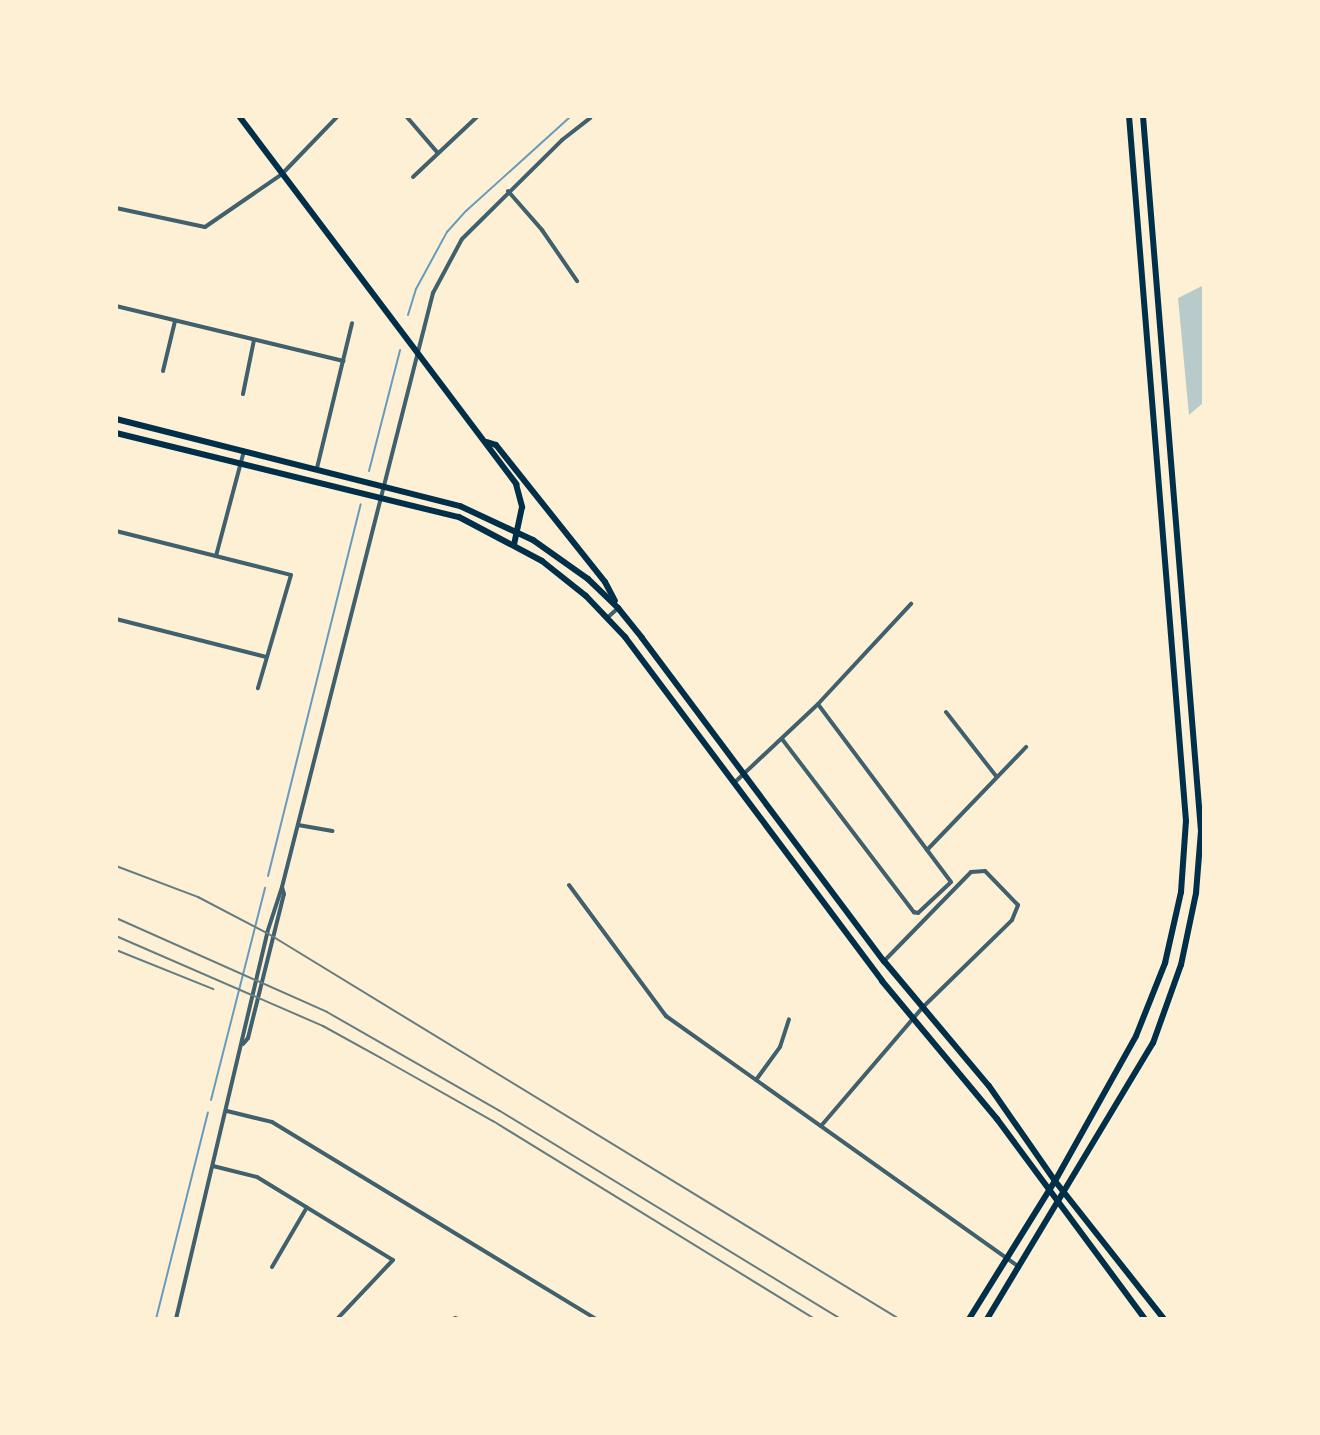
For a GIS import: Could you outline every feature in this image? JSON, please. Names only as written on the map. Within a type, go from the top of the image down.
[{"type":"main road","points":[[239,116],[516,484],[522,507],[514,545]]},
{"type":"main road","points":[[969,1319],[1055,1181],[1136,1036],[1165,963],[1181,892],[1186,821],[1129,116]]},
{"type":"main road","points":[[987,1319],[1153,1043],[1181,965],[1196,893],[1201,831],[1143,116]]},
{"type":"main road","points":[[116,419],[383,484],[460,506],[517,531],[568,563],[618,608]]},
{"type":"main road","points":[[116,433],[459,517],[514,545],[569,581],[607,618],[913,1018],[988,1108],[1145,1319]]},
{"type":"main road","points":[[487,442],[496,445],[605,582],[618,608],[884,961],[989,1086],[1055,1181],[1164,1319]]},
{"type":"street","points":[[116,208],[205,227],[282,174],[338,116]]},
{"type":"street","points":[[406,116],[437,152]]},
{"type":"street","points":[[413,177],[478,116]]},
{"type":"street","points":[[183,1319],[176,1317],[267,933],[282,887],[433,293],[454,250],[508,191],[590,118]]},
{"type":"street","points":[[508,191],[542,230],[577,281]]},
{"type":"street","points":[[116,306],[343,361]]},
{"type":"street","points":[[163,371],[175,321]]},
{"type":"street","points":[[317,468],[352,323]]},
{"type":"street","points":[[243,394],[254,340]]},
{"type":"street","points":[[216,556],[244,451]]},
{"type":"street","points":[[116,531],[291,575],[258,688]]},
{"type":"street","points":[[734,783],[818,704],[911,604]]},
{"type":"street","points":[[607,618],[618,608]]},
{"type":"street","points":[[116,619],[266,657]]},
{"type":"street","points":[[782,739],[914,912],[918,913],[951,882],[818,704]]},
{"type":"street","points":[[946,712],[996,776]]},
{"type":"street","points":[[927,850],[1026,747]]},
{"type":"street","points":[[298,825],[332,831]]},
{"type":"street","points":[[821,1126],[923,1007],[1012,920],[1018,905],[985,871],[971,872],[884,961]]},
{"type":"street","points":[[569,885],[666,1016],[1019,1267]]},
{"type":"street","points":[[756,1080],[780,1047],[789,1019]]},
{"type":"street","points":[[227,1111],[272,1122],[596,1319]]},
{"type":"street","points":[[212,1165],[257,1177],[393,1260],[337,1319]]},
{"type":"street","points":[[272,1267],[307,1207]]},
{"type":"shaded area","points":[[1204,285],[1204,402],[1189,415],[1178,298]]},
{"type":"waterway","points":[[408,315],[416,289],[447,232],[571,116]]},
{"type":"waterway","points":[[369,471],[400,350]]},
{"type":"waterway","points":[[268,876],[361,504]]},
{"type":"waterway","points":[[211,1100],[265,888]]},
{"type":"waterway","points":[[156,1319],[208,1112]]},
{"type":"tram line","points":[[116,918],[327,1012],[500,1111],[841,1319]]},
{"type":"railway","points":[[116,866],[198,897],[267,933],[899,1319]]},
{"type":"railway","points":[[116,936],[323,1026],[493,1121],[815,1319]]},
{"type":"railway","points":[[116,950],[213,989]]}]
